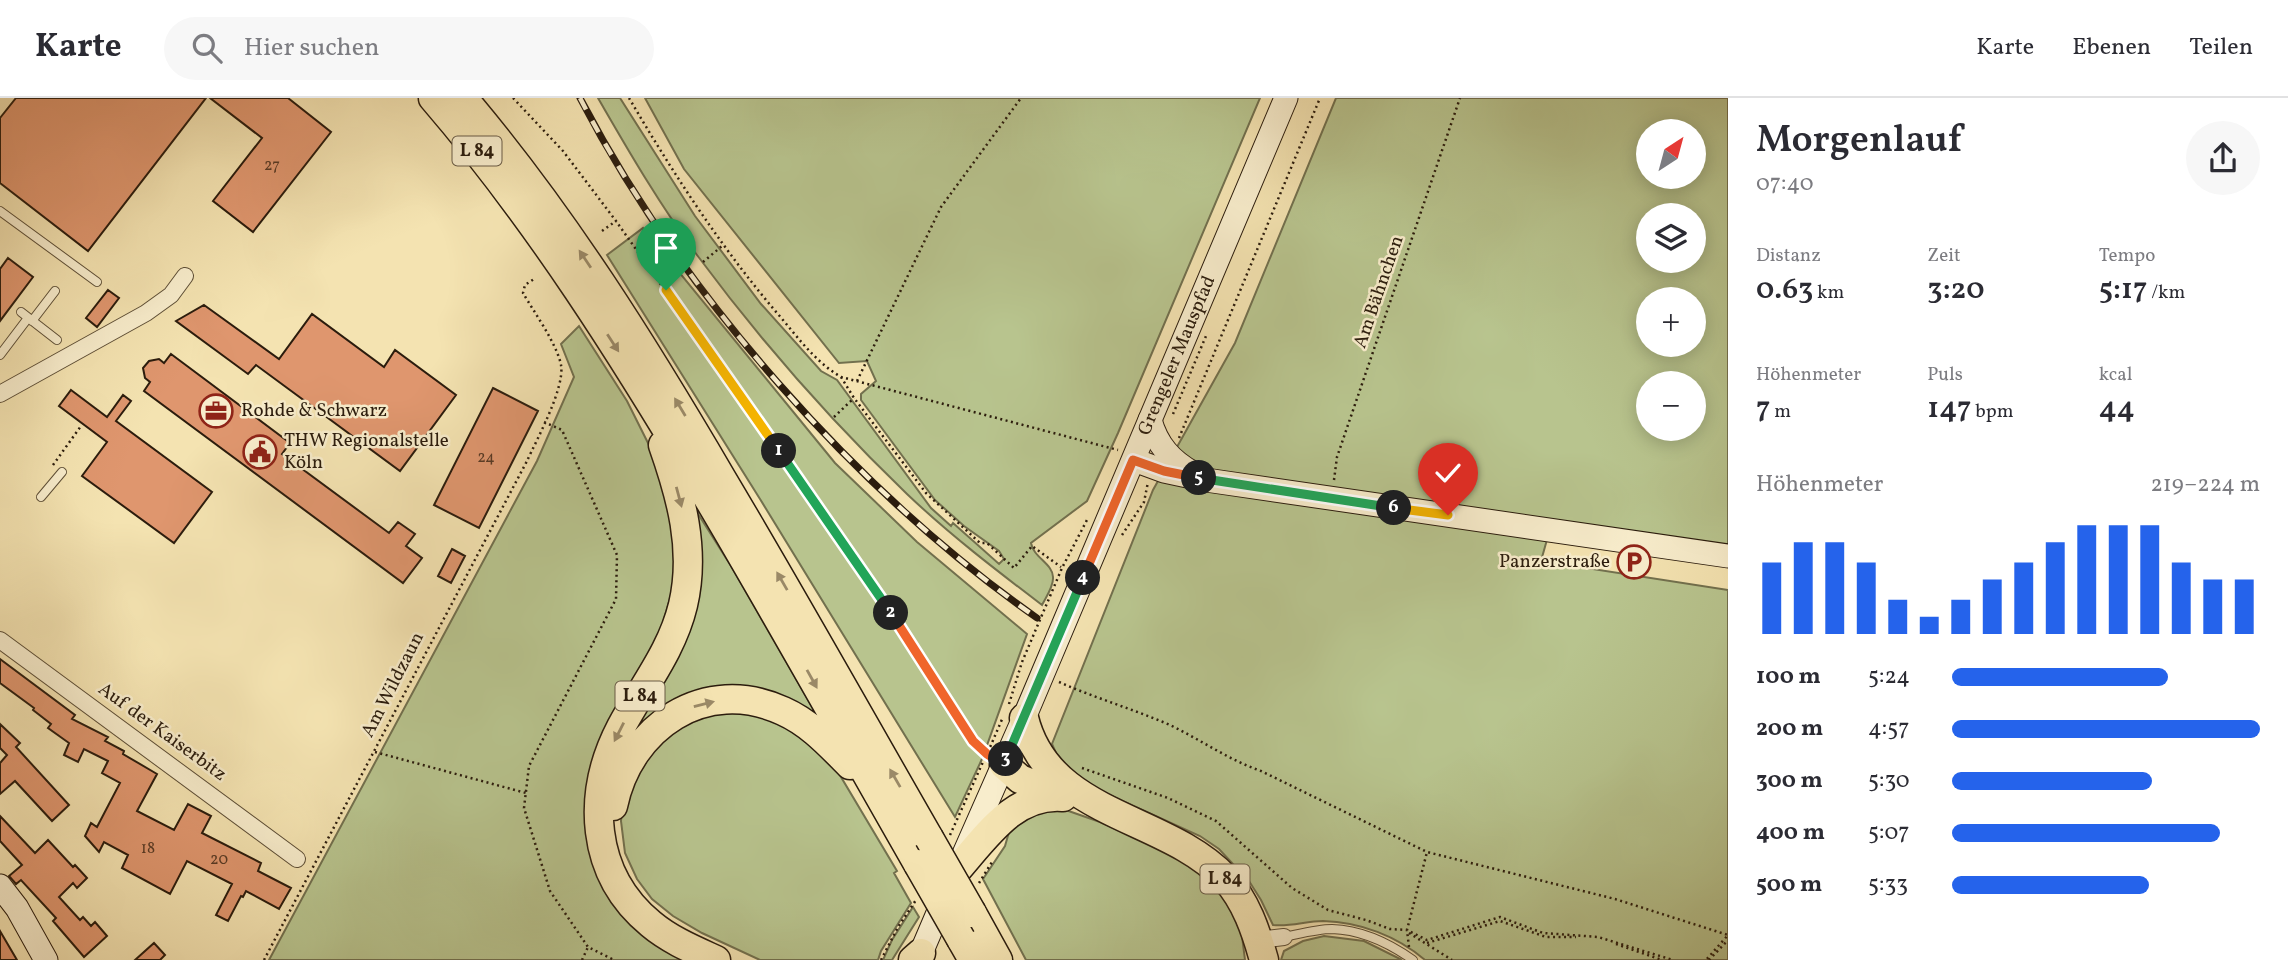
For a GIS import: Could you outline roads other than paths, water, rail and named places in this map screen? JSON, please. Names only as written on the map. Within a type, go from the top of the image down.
[{"type":"highway","name":"L 84","points":[[433,98],[547,242],[642,386],[967,950]]},
{"type":"highway","name":"L 84","points":[[463,98],[568,233],[631,327],[938,840],[972,913],[998,960]]},
{"type":"highway","name":"L 84","points":[[642,386],[683,512],[688,560],[687,583],[676,630],[666,652],[621,727],[603,769],[597,808],[599,828],[603,849],[612,872],[621,891],[635,909],[670,937],[716,960]]},
{"type":"highway","name":"L 84","points":[[738,960],[698,942],[663,921],[638,898],[620,865],[612,831],[612,811],[622,773],[643,740],[664,721],[703,703],[725,700],[753,702],[780,709],[801,720],[875,789]]},
{"type":"highway","name":"L 84","points":[[1024,718],[1040,754],[1093,804],[1184,848],[1219,872],[1237,894],[1266,949]]},
{"type":"highway","name":"L 84","points":[[995,760],[1031,768],[1067,782]]},
{"type":"highway","points":[[956,870],[998,824],[1020,806],[1043,797],[1067,782]]},
{"type":"main road","name":"Grengeler Mauspfad","points":[[917,958],[956,870],[995,760],[1024,718],[1126,455],[1150,421],[1286,98]]},
{"type":"main road","points":[[1150,421],[1169,456],[1179,465],[1206,480]]},
{"type":"main road","points":[[1126,455],[1164,471],[1206,480],[1728,556]]},
{"type":"main road","points":[[0,886],[17,908],[46,960]]},
{"type":"street","points":[[3,389],[146,313],[171,295],[185,276]]},
{"type":"street","name":"Auf der Kaiserbitz","points":[[0,640],[297,859]]},
{"type":"lane","points":[[0,211],[97,282]]},
{"type":"lane","points":[[0,355],[27,317],[55,291]]},
{"type":"lane","points":[[27,317],[57,340]]},
{"type":"lane","points":[[41,497],[62,472]]},
{"type":"lane","points":[[1266,949],[1331,929],[1362,934],[1390,944],[1413,960]]},
{"type":"railway","points":[[580,98],[621,171],[669,244],[722,315],[779,384],[840,449],[904,511],[970,567],[1037,618]]},
{"type":"place","name":"Rohde & Schwarz","points":[[216,411]]},
{"type":"place","name":"THW Regionalstelle Köln","points":[[260,452]]},
{"type":"place","name":"Panzerstraße","points":[[1634,562]]}]
